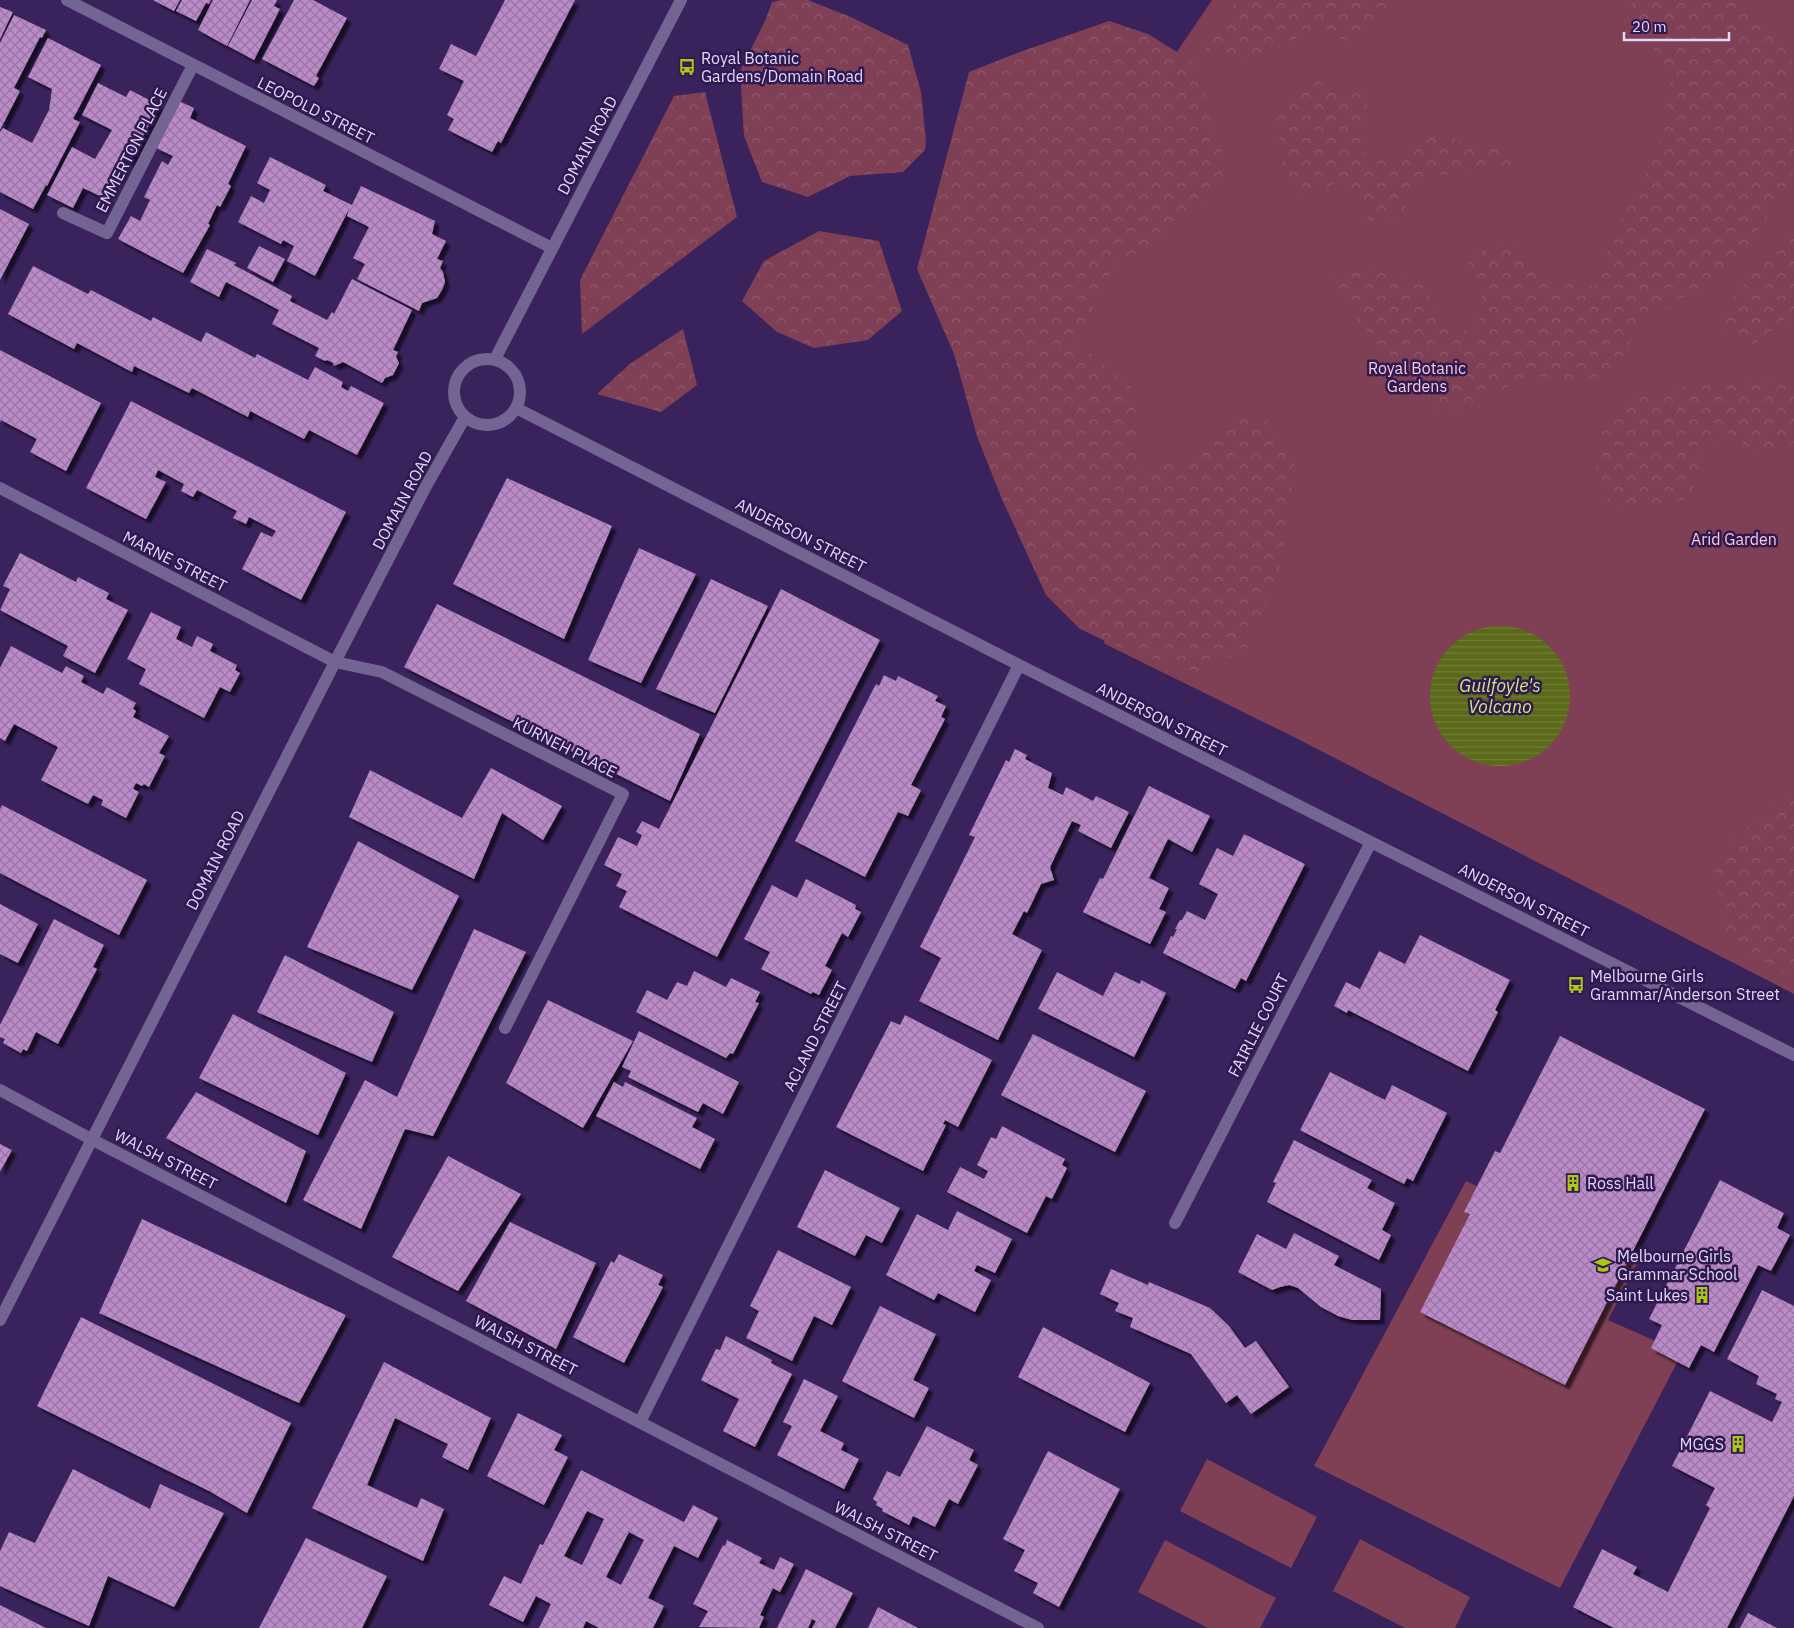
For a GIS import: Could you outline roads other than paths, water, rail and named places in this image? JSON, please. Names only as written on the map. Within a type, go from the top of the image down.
[{"type":"street","name":"LEOPOLD STREET","points":[[66,0],[552,248]]},
{"type":"street","name":"DOMAIN ROAD","points":[[495,359],[682,0]]},
{"type":"street","name":"EMMERTON PLACE","points":[[63,213],[107,233],[193,65]]},
{"type":"street","points":[[495,359],[504,362],[517,377],[520,387],[520,398],[510,416],[493,425],[483,425],[473,422],[458,410],[454,401],[453,391],[459,372],[466,365],[475,360],[495,359]]},
{"type":"street","name":"ANDERSON STREET","points":[[516,408],[1019,665],[1794,1055]]},
{"type":"street","name":"DOMAIN ROAD","points":[[0,1320],[335,662],[425,488],[465,417]]},
{"type":"street","name":"MARNE STREET","points":[[0,488],[335,662]]},
{"type":"street","name":"KURNEH PLACE","points":[[335,662],[382,672],[623,794],[505,1028]]},
{"type":"street","name":"ACLAND STREET","points":[[640,1422],[1019,665]]},
{"type":"street","name":"FAIRLIE COURT","points":[[1175,1223],[1371,842]]},
{"type":"street","name":"WALSH STREET","points":[[0,1090],[91,1139],[1038,1628]]},
{"type":"water","name":"Guilfoyle's Volcano","points":[[1500,626],[1527,632],[1539,638],[1549,647],[1558,657],[1564,669],[1570,696],[1564,723],[1558,735],[1549,745],[1539,754],[1527,760],[1500,766],[1473,760],[1461,754],[1451,745],[1442,735],[1436,723],[1430,696],[1436,669],[1442,657],[1451,647],[1461,638],[1473,632]]},
{"type":"place","name":"Royal Botanic Gardens/Domain Road","points":[[687,67]]},
{"type":"place","name":"Melbourne Girls Grammar/Anderson Street","points":[[1576,985]]},
{"type":"place","name":"Ross Hall","points":[[1573,1183]]},
{"type":"place","name":"Melbourne Girls Grammar School","points":[[1603,1265]]},
{"type":"place","name":"Saint Lukes","points":[[1702,1295]]},
{"type":"place","name":"MGGS","points":[[1738,1444]]},
{"type":"park label","name":"Royal Botanic Gardens","points":[[1417,377]]},
{"type":"park label","name":"Arid Garden","points":[[1734,539]]}]
